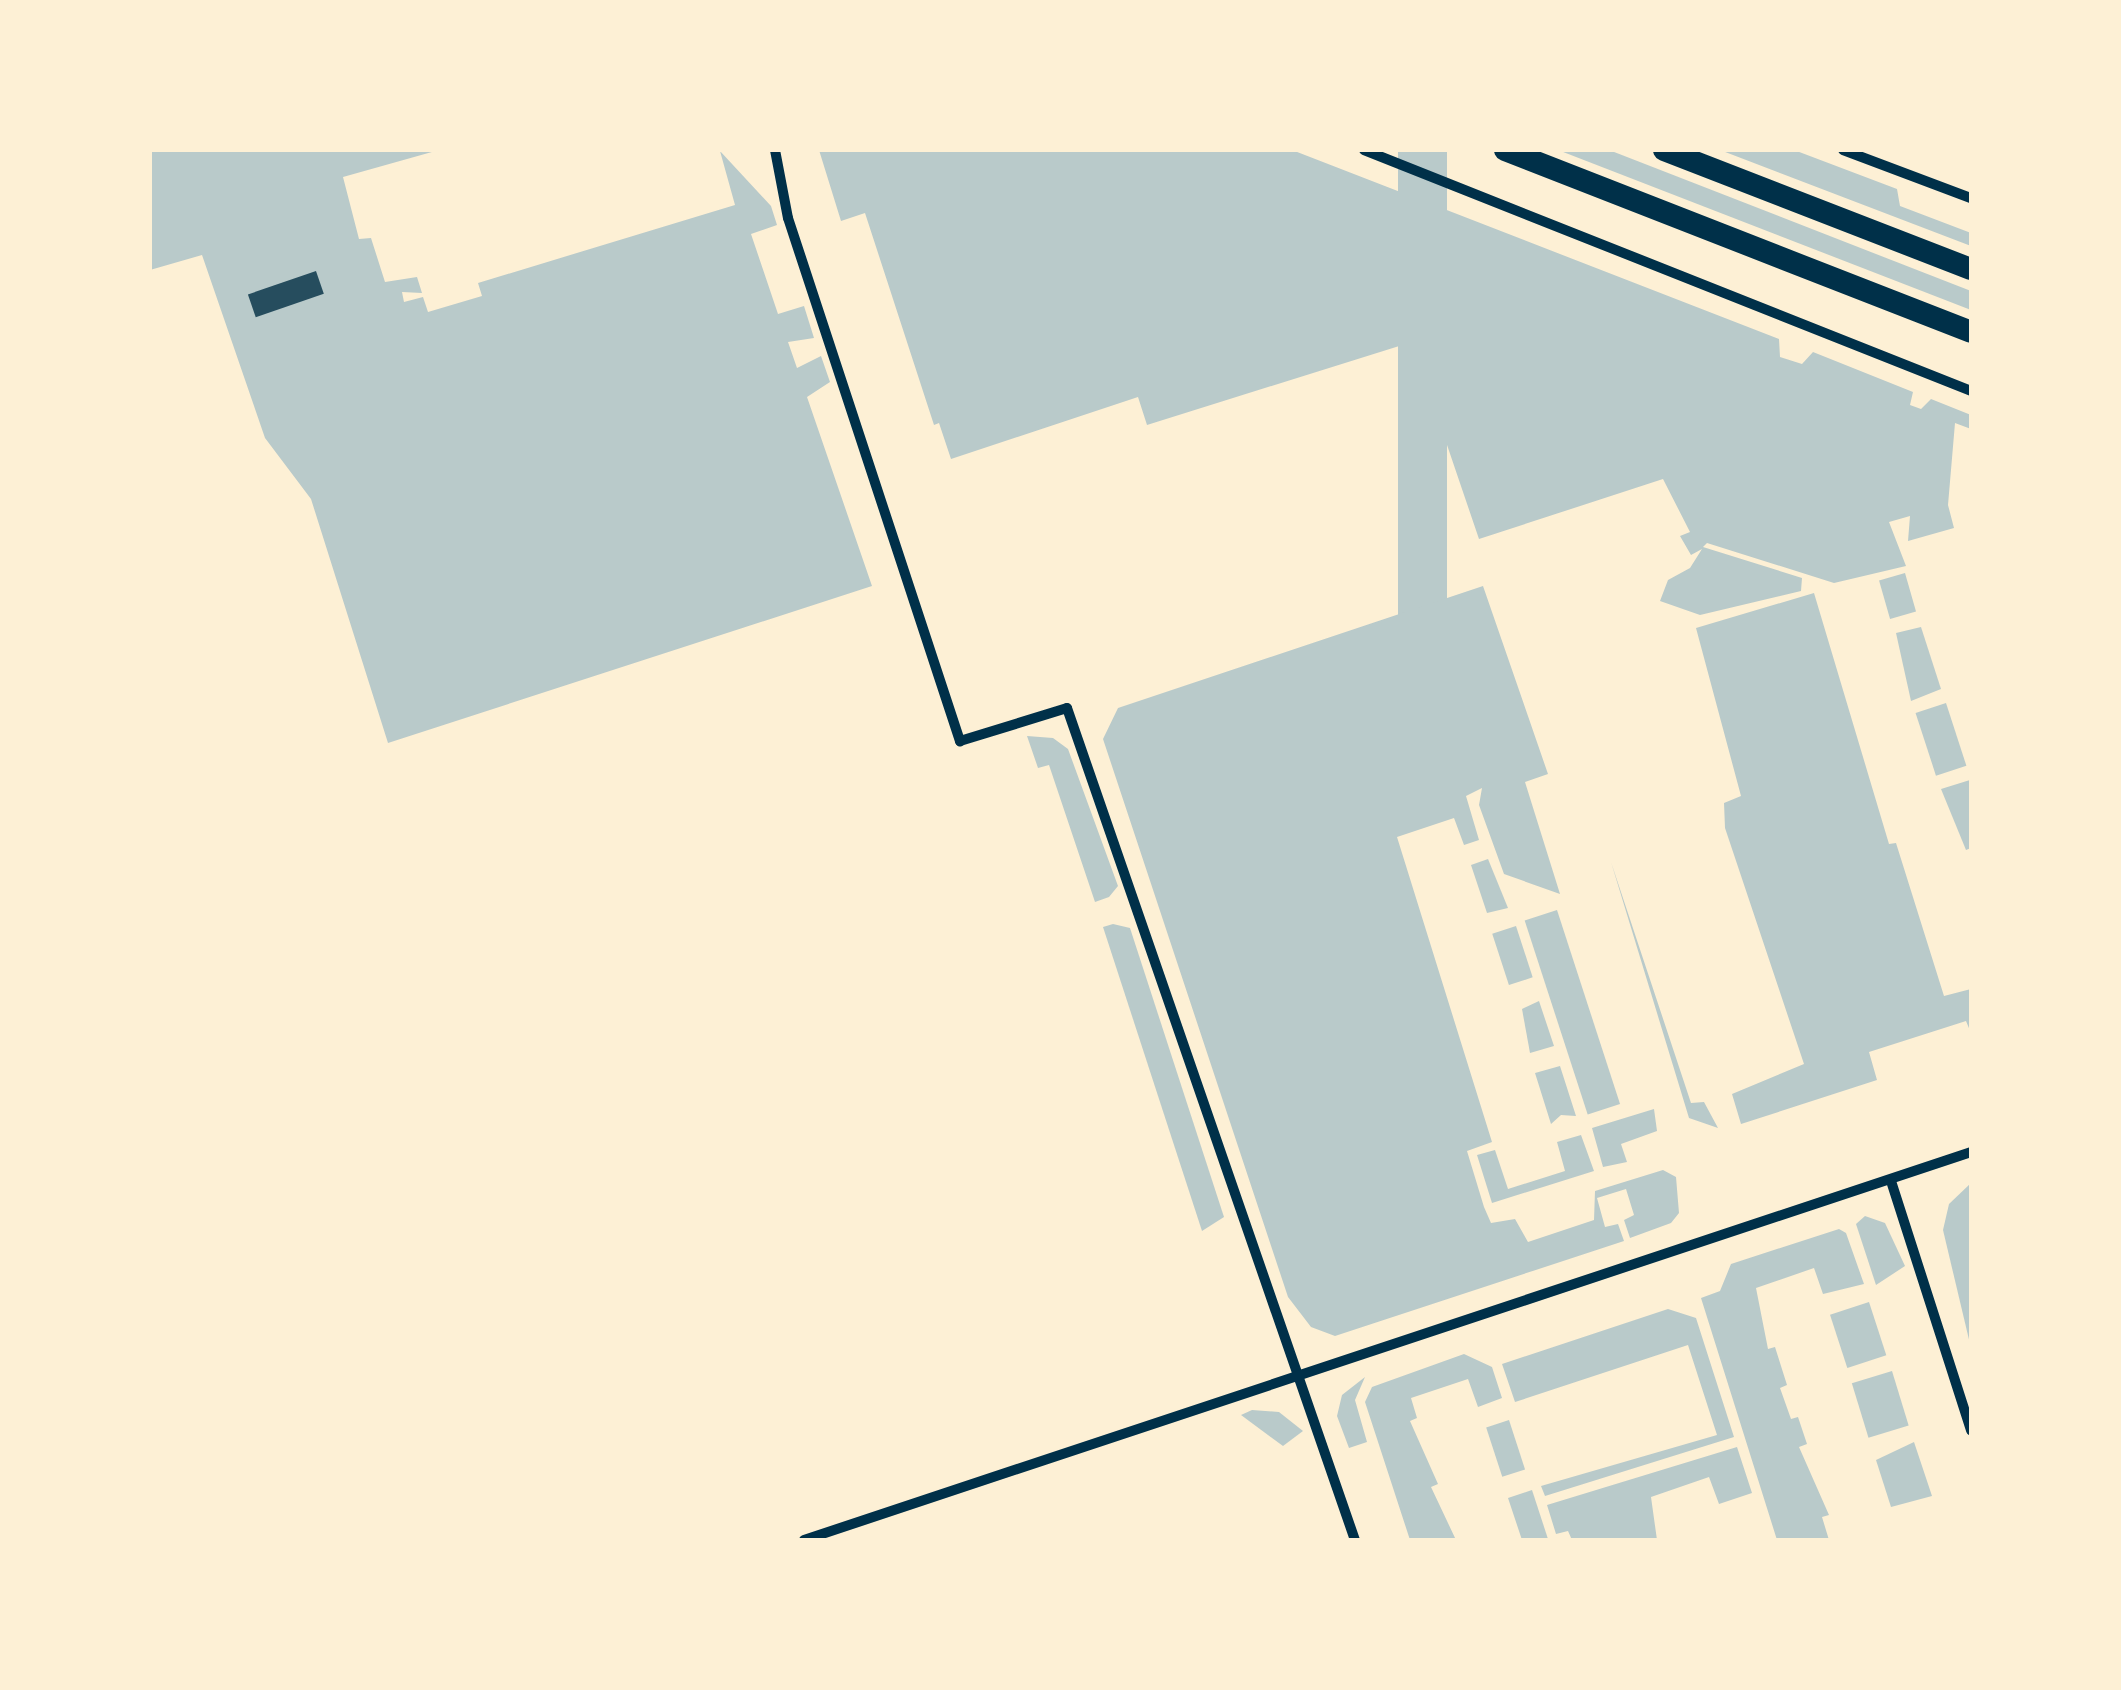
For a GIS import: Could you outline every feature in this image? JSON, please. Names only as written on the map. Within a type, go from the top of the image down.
[{"type":"main road","points":[[1505,150],[1971,332]]},
{"type":"main road","points":[[1664,150],[1971,269]]},
{"type":"street","points":[[775,150],[788,218],[960,741],[1067,708],[1301,1374],[1355,1540]]},
{"type":"street","points":[[1364,150],[1971,391]]},
{"type":"street","points":[[1843,150],[1971,198]]},
{"type":"street","points":[[804,1540],[1971,1152]]},
{"type":"street","points":[[1890,1181],[1971,1430]]},
{"type":"shaded area","points":[[150,150],[439,150],[343,177],[359,239],[371,238],[385,282],[417,277],[422,293],[402,292],[404,302],[423,297],[428,312],[482,296],[478,283],[735,205],[720,151],[771,206],[777,225],[751,234],[778,314],[804,306],[814,338],[788,342],[797,368],[821,356],[830,382],[807,397],[872,586],[388,743],[311,499],[265,438],[202,255],[150,270]]},
{"type":"shaded area","points":[[819,150],[1292,150],[1779,339],[1780,357],[1802,364],[1813,352],[1913,392],[1910,405],[1921,409],[1931,399],[1971,415],[1971,429],[1955,423],[1948,505],[1954,528],[1908,541],[1910,516],[1889,522],[1906,566],[1834,583],[1707,543],[1703,547],[1802,578],[1801,591],[1700,615],[1660,601],[1668,580],[1690,568],[1702,549],[1691,555],[1680,536],[1690,532],[1663,479],[1479,539],[1412,342],[1147,425],[1138,397],[951,459],[939,423],[934,425],[865,213],[841,221]]},
{"type":"shaded area","points":[[1398,150],[1447,150],[1447,765],[1398,765]]},
{"type":"shaded area","points":[[1558,150],[1609,150],[1971,291],[1971,310]]},
{"type":"shaded area","points":[[1720,150],[1794,150],[1897,189],[1900,206],[1971,233],[1971,246]]},
{"type":"shaded area","points":[[1905,573],[1916,611],[1890,619],[1879,580]]},
{"type":"shaded area","points":[[1483,586],[1548,774],[1525,782],[1560,894],[1504,874],[1479,805],[1482,788],[1466,796],[1479,840],[1464,845],[1454,818],[1397,837],[1492,1142],[1467,1151],[1484,1207],[1491,1223],[1515,1219],[1528,1242],[1594,1220],[1595,1191],[1663,1170],[1676,1177],[1679,1213],[1671,1223],[1630,1238],[1624,1220],[1634,1215],[1626,1189],[1597,1198],[1605,1227],[1618,1224],[1624,1241],[1335,1336],[1311,1327],[1288,1297],[1103,739],[1118,708]]},
{"type":"shaded area","points":[[1814,593],[1889,844],[1896,843],[1944,996],[1971,989],[1971,1033],[1966,1021],[1869,1052],[1877,1080],[1741,1124],[1732,1094],[1804,1064],[1725,828],[1724,803],[1741,796],[1696,628]]},
{"type":"shaded area","points":[[1921,627],[1941,689],[1911,701],[1896,633]]},
{"type":"shaded area","points":[[1946,703],[1966,766],[1936,776],[1916,713]]},
{"type":"shaded area","points":[[1027,736],[1053,738],[1068,749],[1118,886],[1109,897],[1095,902],[1049,765],[1038,768]]},
{"type":"shaded area","points":[[1970,780],[1971,848],[1966,850],[1941,789]]},
{"type":"shaded area","points":[[1488,859],[1508,908],[1487,913],[1471,865]]},
{"type":"shaded area","points":[[1611,862],[1691,1103],[1704,1102],[1718,1128],[1689,1118]]},
{"type":"shaded area","points":[[1557,910],[1620,1104],[1588,1115],[1525,921]]},
{"type":"shaded area","points":[[1113,924],[1130,928],[1224,1217],[1202,1231],[1103,927]]},
{"type":"shaded area","points":[[1516,926],[1533,977],[1509,985],[1492,934]]},
{"type":"shaded area","points":[[1539,1001],[1554,1046],[1530,1053],[1522,1009]]},
{"type":"shaded area","points":[[1560,1066],[1576,1116],[1561,1115],[1551,1124],[1535,1073]]},
{"type":"shaded area","points":[[1654,1109],[1657,1131],[1621,1144],[1627,1162],[1603,1167],[1592,1128]]},
{"type":"shaded area","points":[[1581,1135],[1594,1171],[1492,1203],[1477,1155],[1495,1150],[1508,1189],[1565,1171],[1557,1142]]},
{"type":"shaded area","points":[[1971,1183],[1971,1348],[1943,1230],[1949,1204]]},
{"type":"shaded area","points":[[1865,1216],[1885,1223],[1905,1266],[1876,1285],[1856,1224]]},
{"type":"shaded area","points":[[1839,1229],[1846,1233],[1864,1284],[1823,1294],[1814,1268],[1756,1288],[1768,1349],[1775,1347],[1787,1385],[1780,1388],[1791,1419],[1798,1417],[1807,1444],[1799,1447],[1829,1515],[1822,1517],[1829,1540],[1777,1540],[1701,1298],[1720,1291],[1731,1264]]},
{"type":"shaded area","points":[[1869,1302],[1886,1355],[1847,1368],[1830,1315]]},
{"type":"shaded area","points":[[1668,1309],[1696,1318],[1734,1437],[1545,1496],[1541,1486],[1717,1435],[1688,1345],[1515,1402],[1502,1364]]},
{"type":"shaded area","points":[[1464,1354],[1492,1367],[1502,1398],[1478,1407],[1468,1379],[1411,1398],[1417,1418],[1410,1421],[1438,1484],[1431,1487],[1456,1540],[1410,1540],[1365,1402],[1372,1387]]},
{"type":"shaded area","points":[[1892,1371],[1909,1426],[1869,1438],[1852,1383]]},
{"type":"shaded area","points":[[1365,1377],[1355,1400],[1367,1442],[1349,1448],[1337,1416],[1342,1395]]},
{"type":"shaded area","points":[[1252,1410],[1279,1412],[1303,1431],[1283,1446],[1241,1415]]},
{"type":"shaded area","points":[[1509,1420],[1525,1469],[1502,1477],[1486,1427]]},
{"type":"shaded area","points":[[1914,1442],[1932,1496],[1891,1507],[1876,1460]]},
{"type":"shaded area","points":[[1737,1447],[1752,1493],[1719,1504],[1709,1477],[1651,1497],[1657,1540],[1572,1540],[1568,1531],[1556,1534],[1547,1505]]},
{"type":"shaded area","points":[[1532,1490],[1548,1539],[1545,1540],[1522,1540],[1508,1498]]},
{"type":"building","points":[[316,271],[324,294],[256,317],[248,294]]}]
